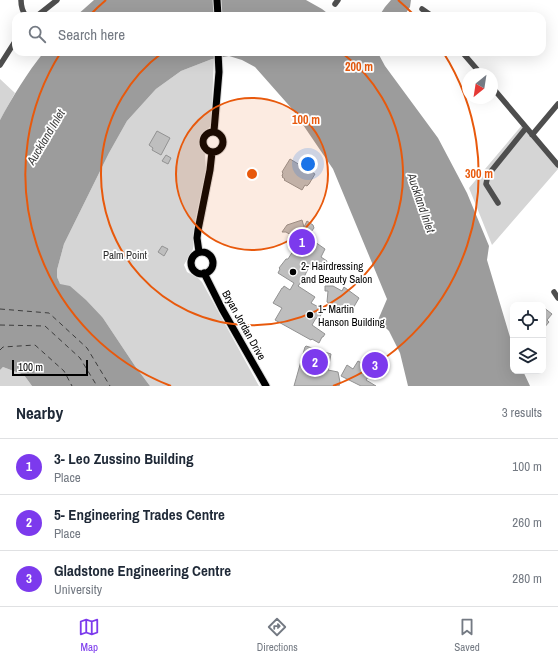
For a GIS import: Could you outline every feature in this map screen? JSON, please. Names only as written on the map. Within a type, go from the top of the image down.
[{"type":"main road","points":[[218,0],[218,12]]},
{"type":"main road","points":[[214,131],[218,56]]},
{"type":"main road","points":[[214,131],[222,137],[223,144],[216,152],[206,149],[203,143],[204,136],[207,133],[214,131]]},
{"type":"main road","points":[[199,252],[198,230],[210,170],[212,152]]},
{"type":"main road","points":[[199,252],[207,253],[212,258],[213,262],[211,269],[204,273],[198,273],[192,266],[193,256],[199,252]]},
{"type":"main road","name":"Bryan Jordan Drive","points":[[204,273],[222,309],[266,386]]},
{"type":"street","points":[[21,0],[23,12]]},
{"type":"street","points":[[42,12],[57,0]]},
{"type":"street","points":[[422,9],[426,12]]},
{"type":"street","points":[[0,64],[12,46]]},
{"type":"street","points":[[465,56],[476,68]]},
{"type":"street","points":[[498,94],[558,165]]},
{"type":"street","points":[[532,135],[558,104]]},
{"type":"street","points":[[498,203],[486,184],[488,175],[526,128]]},
{"type":"street","points":[[554,292],[558,298]]},
{"type":"green space","name":"Palm Point","points":[[214,59],[211,126],[202,134],[201,144],[205,154],[206,169],[194,226],[193,249],[184,265],[187,272],[202,282],[259,386],[150,386],[103,318],[60,285],[57,277],[57,270],[64,244],[109,153],[127,121],[156,89],[181,71]]},
{"type":"green space","points":[[0,79],[15,93],[0,120]]},
{"type":"green space","points":[[523,124],[558,165],[558,169],[492,245],[469,188]]},
{"type":"green space","points":[[3,367],[24,375],[32,386],[0,386],[0,370]]},
{"type":"water","points":[[94,0],[306,0],[326,12],[80,12]]},
{"type":"water","points":[[391,0],[411,0],[410,7],[407,12],[382,12]]},
{"type":"water","name":"Auckland Inlet","points":[[41,56],[229,56],[212,59],[181,71],[156,89],[127,121],[109,153],[64,244],[57,270],[57,277],[60,284],[70,286],[103,318],[150,386],[32,386],[24,375],[3,367],[0,370],[0,120],[20,85]]},
{"type":"water","name":"Auckland Inlet","points":[[229,56],[380,56],[385,66],[438,138],[467,193],[489,246],[487,260],[510,337],[510,374],[524,374],[530,386],[408,386],[400,353],[389,331],[378,320],[387,299],[333,169],[293,110],[255,67],[242,60]]},
{"type":"building","points":[[157,131],[170,138],[161,155],[152,150],[153,148],[149,145]]},
{"type":"building","points":[[166,155],[171,158],[168,164],[162,161]]},
{"type":"building","points":[[290,159],[315,174],[309,184],[307,186],[305,185],[302,190],[284,180],[285,179],[282,177],[282,172]]},
{"type":"building","points":[[302,220],[304,227],[307,221],[313,225],[314,228],[311,232],[314,236],[315,242],[325,249],[321,257],[327,261],[326,263],[328,264],[325,269],[322,268],[321,270],[315,266],[313,270],[309,267],[298,286],[315,297],[311,303],[324,310],[319,318],[316,318],[312,325],[325,334],[319,343],[275,320],[282,308],[273,303],[284,286],[290,290],[294,283],[278,273],[279,268],[286,259],[288,259],[293,251],[291,250],[292,248],[290,243],[292,240],[289,238],[291,235],[286,232],[282,232],[287,225]]},
{"type":"building","points":[[162,246],[168,249],[164,256],[158,252]]},
{"type":"building","points":[[325,286],[333,286],[342,291],[344,287],[359,298],[352,310],[349,308],[344,312],[327,302],[328,291],[325,291]]},
{"type":"building","points":[[546,309],[552,314],[547,320],[549,322],[546,326]]},
{"type":"building","points":[[306,346],[331,354],[328,370],[338,372],[340,382],[339,386],[294,386]]},
{"type":"building","points":[[358,361],[365,365],[363,367],[366,369],[363,374],[368,377],[366,380],[376,386],[361,386],[341,376],[347,365],[353,369]]},
{"type":"ferry route","points":[[0,309],[49,313],[87,348],[110,386]]},
{"type":"ferry route","points":[[0,325],[45,326],[80,358],[97,386]]},
{"type":"ferry route","points":[[0,350],[3,347],[35,345],[64,371],[72,386]]},
{"type":"place","name":"3- Leo Zussino Building","points":[[302,242]]},
{"type":"place","name":"2- Hairdressing and Beauty Salon","points":[[293,272]]},
{"type":"place","name":"1- Martin Hanson Building","points":[[310,315]]},
{"type":"place","name":"5- Engineering Trades Centre","points":[[315,362]]},
{"type":"place","name":"Gladstone Engineering Centre","points":[[375,365]]}]
